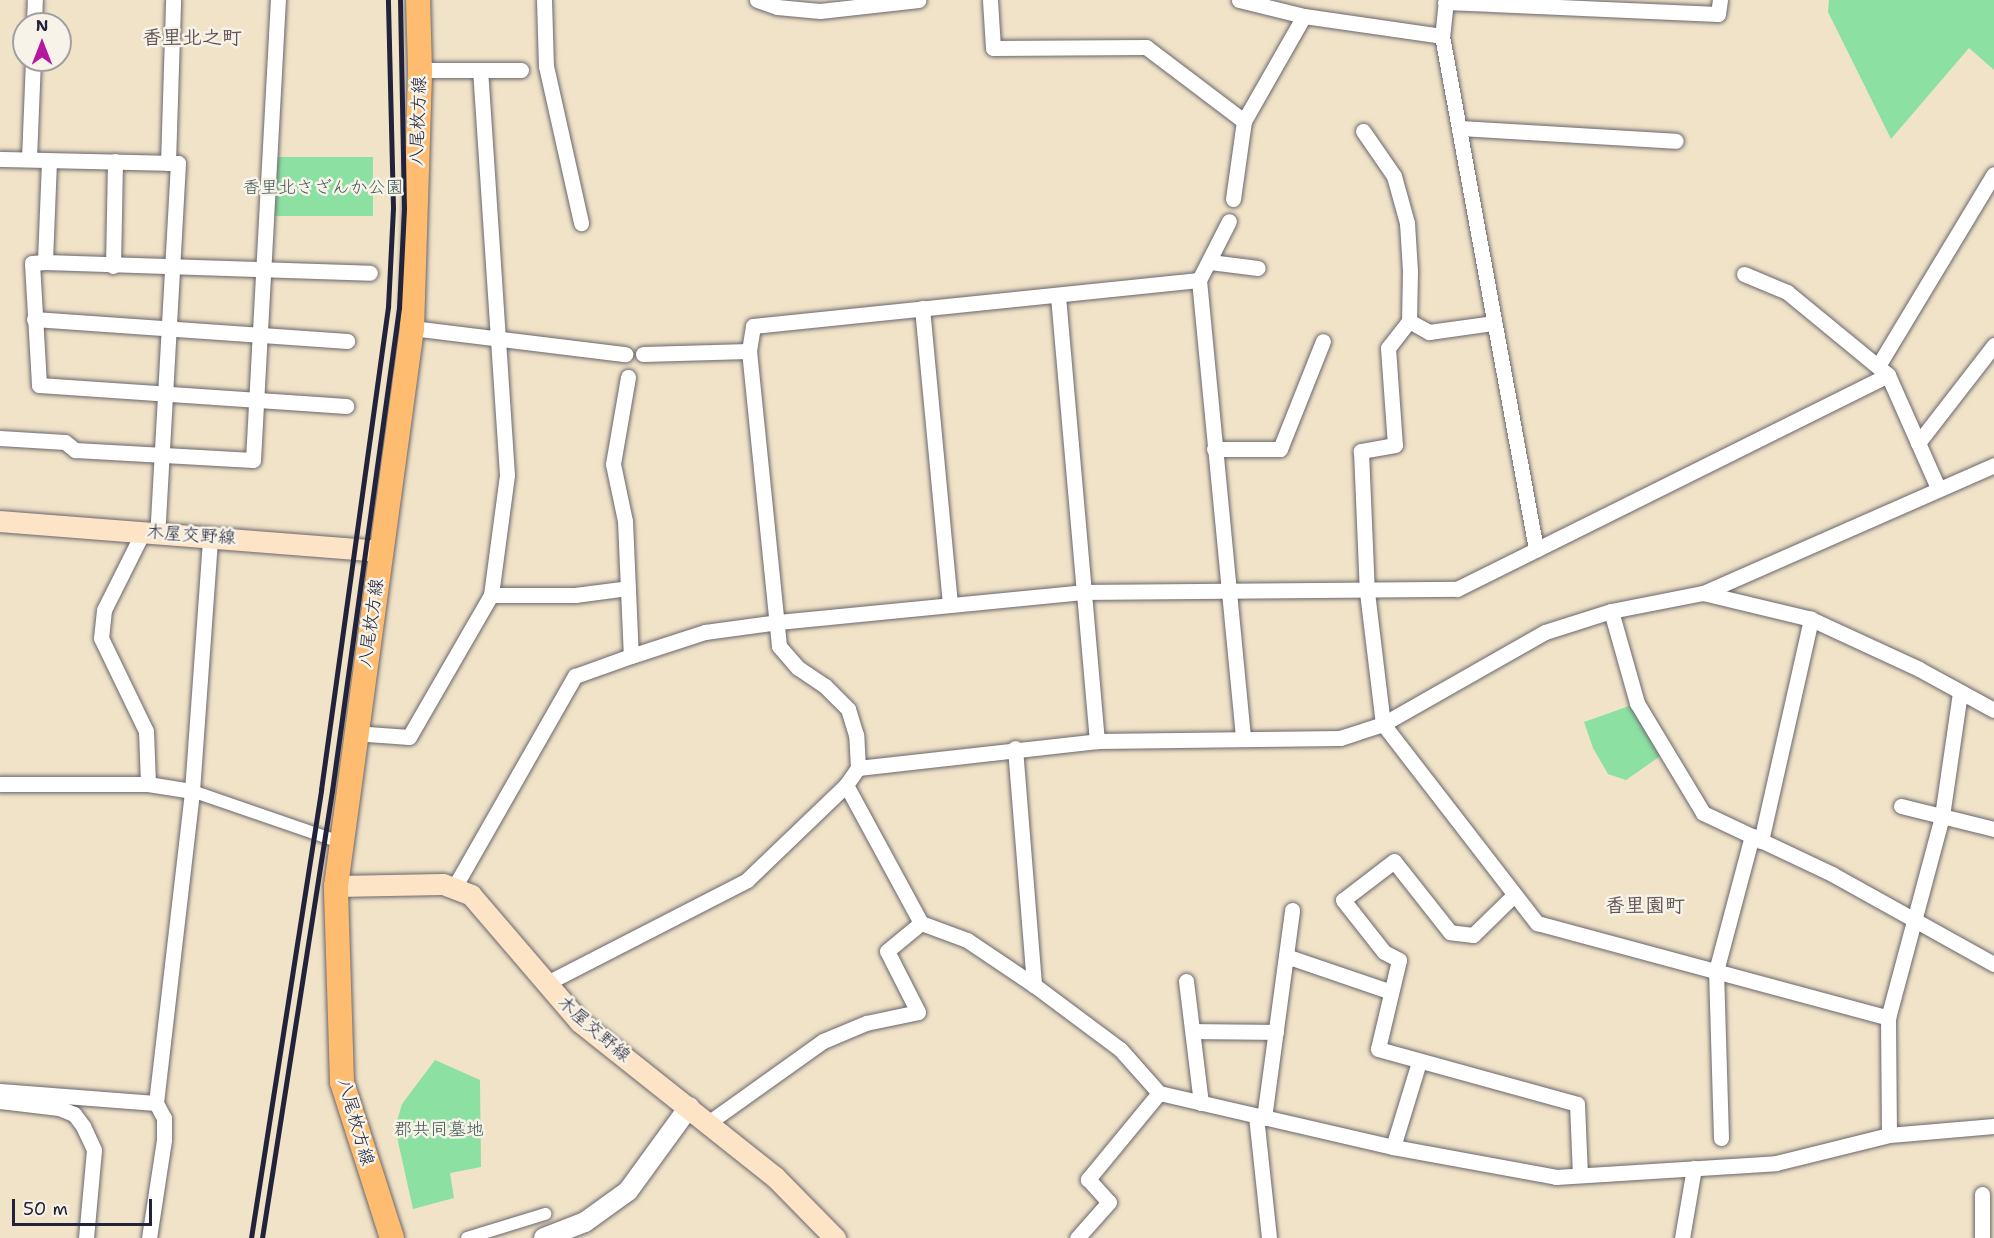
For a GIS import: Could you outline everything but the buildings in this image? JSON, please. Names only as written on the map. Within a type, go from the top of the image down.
[{"type":"main road","name":"八尾枚方線","points":[[392,1238],[342,1082],[336,886],[354,733],[412,328],[420,70],[418,0]]},
{"type":"main road","name":"木屋交野線","points":[[0,521],[381,551]]},
{"type":"main road","points":[[336,886],[455,886]]},
{"type":"main road","name":"木屋交野線","points":[[455,886],[471,895],[545,984],[580,1022],[775,1177],[835,1238]]},
{"type":"street","points":[[168,163],[173,0]]},
{"type":"street","points":[[0,438],[65,442],[75,450],[161,457],[253,460],[262,335],[278,0]]},
{"type":"street","points":[[544,0],[546,66],[581,223]]},
{"type":"street","points":[[756,0],[777,7],[820,12],[918,0]]},
{"type":"street","points":[[990,0],[993,48],[1146,47],[1244,122]]},
{"type":"street","points":[[1239,0],[1304,15],[1442,36]]},
{"type":"street","points":[[1536,549],[1442,36],[1445,1],[1550,4],[1719,14],[1720,0]]},
{"type":"street","points":[[1233,199],[1244,122],[1304,15]]},
{"type":"street","points":[[420,70],[521,70]]},
{"type":"street","points":[[354,733],[409,737],[491,595],[507,475],[480,71]]},
{"type":"street","points":[[29,159],[33,72]]},
{"type":"street","points":[[1459,128],[1676,141]]},
{"type":"street","points":[[1363,131],[1394,176],[1407,223],[1409,321],[1388,348],[1395,445],[1361,451],[1367,592],[1383,724],[1537,923],[1888,1018]]},
{"type":"street","points":[[0,159],[178,163],[166,393],[161,457],[150,532],[104,610],[101,638],[146,731],[148,784]]},
{"type":"street","points":[[45,262],[49,161]]},
{"type":"street","points":[[113,266],[115,161]]},
{"type":"street","points":[[455,886],[575,676],[705,632],[778,622],[1086,592],[1228,590],[1367,592],[1456,589],[1883,371],[1994,174]]},
{"type":"street","points":[[1229,221],[1199,280],[1243,737]]},
{"type":"street","points":[[1210,262],[1258,268]]},
{"type":"street","points":[[346,406],[257,398],[39,385],[32,263],[370,273]]},
{"type":"street","points":[[1744,274],[1787,292],[1883,371],[1938,488]]},
{"type":"street","points":[[545,984],[747,880],[846,785],[858,768],[856,735],[848,709],[825,686],[798,668],[779,646],[749,351],[753,326],[1199,280]]},
{"type":"street","points":[[1059,296],[1097,741]]},
{"type":"street","points":[[922,308],[950,605]]},
{"type":"street","points":[[34,320],[347,341]]},
{"type":"street","points":[[1409,321],[1429,332],[1494,323]]},
{"type":"street","points":[[412,328],[625,354]]},
{"type":"street","points":[[1214,449],[1280,449],[1323,341]]},
{"type":"street","points":[[1918,443],[1994,345]]},
{"type":"street","points":[[643,354],[749,351]]},
{"type":"street","points":[[628,377],[613,464],[625,520],[631,656]]},
{"type":"street","points":[[858,768],[1015,748],[1097,741],[1243,737],[1340,738],[1383,724],[1545,632],[1611,611],[1703,594],[1994,465]]},
{"type":"street","points":[[149,1238],[164,1140],[164,1118],[156,1103],[192,790],[210,537]]},
{"type":"street","points":[[491,595],[575,595],[628,588]]},
{"type":"street","points":[[1703,594],[1811,619],[1860,639],[1994,710]]},
{"type":"street","points":[[1611,611],[1637,703],[1703,813],[1994,964]]},
{"type":"street","points":[[1720,1138],[1716,971],[1757,839],[1811,619]]},
{"type":"street","points":[[1889,1136],[1888,1018],[1942,816],[1960,692]]},
{"type":"street","points":[[1015,748],[1034,985]]},
{"type":"street","points":[[0,784],[148,784],[192,790],[340,842]]},
{"type":"street","points":[[846,785],[921,923],[966,940],[1034,985],[1120,1049],[1159,1093],[1393,1147],[1556,1177],[1776,1162],[1889,1136],[1994,1126]]},
{"type":"street","points":[[1901,806],[1994,829]]},
{"type":"street","points":[[1514,895],[1473,935],[1450,932],[1394,861],[1343,900],[1384,952],[1399,960],[1378,1049],[1578,1104],[1580,1176]]},
{"type":"street","points":[[1269,1238],[1260,1117],[1276,1032],[1292,910]]},
{"type":"street","points":[[708,1122],[823,1041],[866,1023],[918,1012],[887,951],[921,923]]},
{"type":"street","points":[[1286,956],[1390,992]]},
{"type":"street","points":[[1186,981],[1194,1031],[1201,1103]]},
{"type":"street","points":[[1194,1031],[1276,1032]]},
{"type":"street","points":[[1393,1147],[1419,1062]]},
{"type":"street","points":[[0,1091],[156,1103]]},
{"type":"street","points":[[1077,1238],[1109,1202],[1088,1179],[1159,1093]]},
{"type":"street","points":[[0,1101],[59,1108],[74,1114],[83,1126],[94,1150],[86,1238]]},
{"type":"street","points":[[544,1238],[604,1211],[628,1191],[689,1107]]},
{"type":"street","points":[[1682,1238],[1694,1168]]},
{"type":"street","points":[[1982,1194],[1982,1238]]},
{"type":"street","points":[[467,1238],[545,1214]]},
{"type":"green space","points":[[1829,0],[1994,0],[1994,70],[1969,48],[1891,139],[1828,12]]},
{"type":"green space","name":"香里北さざんか公園","points":[[274,157],[373,157],[373,216],[274,216]]},
{"type":"green space","points":[[1632,705],[1666,752],[1626,780],[1608,774],[1593,748],[1584,722]]},
{"type":"green space","name":"郡共同墓地","points":[[435,1060],[480,1080],[481,1167],[450,1173],[454,1198],[413,1209],[395,1128],[402,1104]]},
{"type":"railway","points":[[251,1238],[321,790],[388,307],[393,208],[388,0]]},
{"type":"railway","points":[[262,1238],[332,791],[399,308],[404,208],[400,0]]},
{"type":"district","name":"香里北之町","points":[[192,37]]},
{"type":"district","name":"香里園町","points":[[1645,905]]}]
